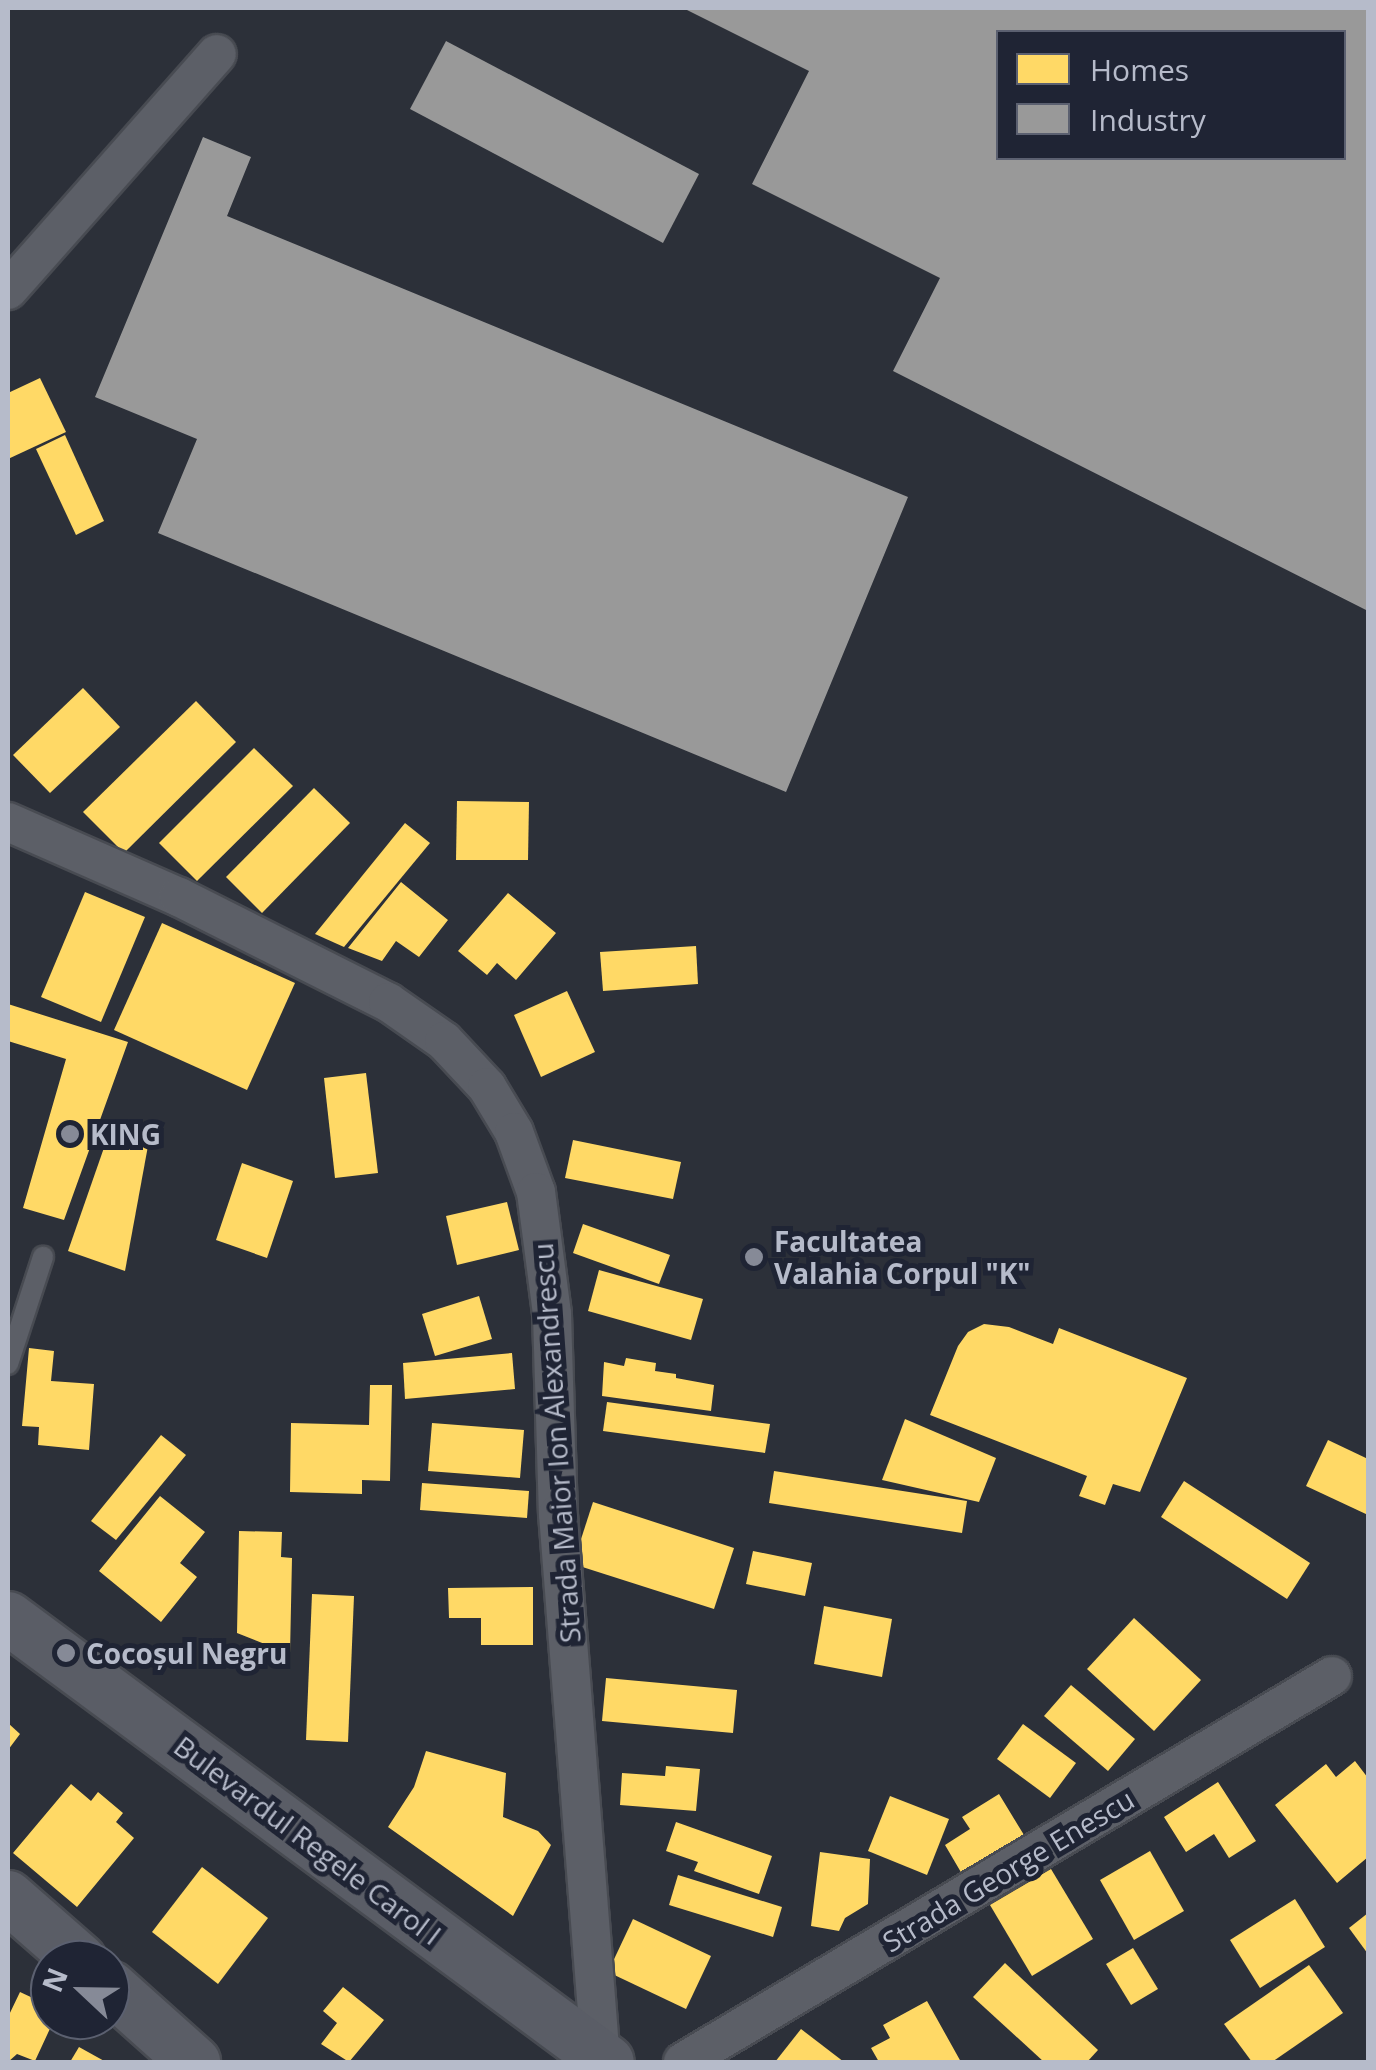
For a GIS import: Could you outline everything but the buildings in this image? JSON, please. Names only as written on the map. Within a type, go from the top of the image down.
[{"type":"main road","name":"Bulevardul Regele Carol I","points":[[8,1618],[603,2061]]},
{"type":"main road","points":[[8,1898],[57,1940]]},
{"type":"main road","points":[[130,2005],[194,2062]]},
{"type":"street","points":[[8,290],[216,54]]},
{"type":"street","name":"Strada Maior Ion Alexandrescu","points":[[8,822],[179,898],[388,1002],[444,1041],[487,1087],[514,1132],[536,1192],[552,1314],[558,1514],[603,2061]]},
{"type":"street","name":"Strada George Enescu","points":[[683,2062],[1332,1676]]},
{"type":"lane","points":[[8,1364],[43,1257]]},
{"type":"place","name":"KING","points":[[70,1134]]},
{"type":"place","name":"Facultatea Valahia Corpul \"K\"","points":[[754,1257]]},
{"type":"place","name":"Cocoșul Negru","points":[[66,1653]]}]
